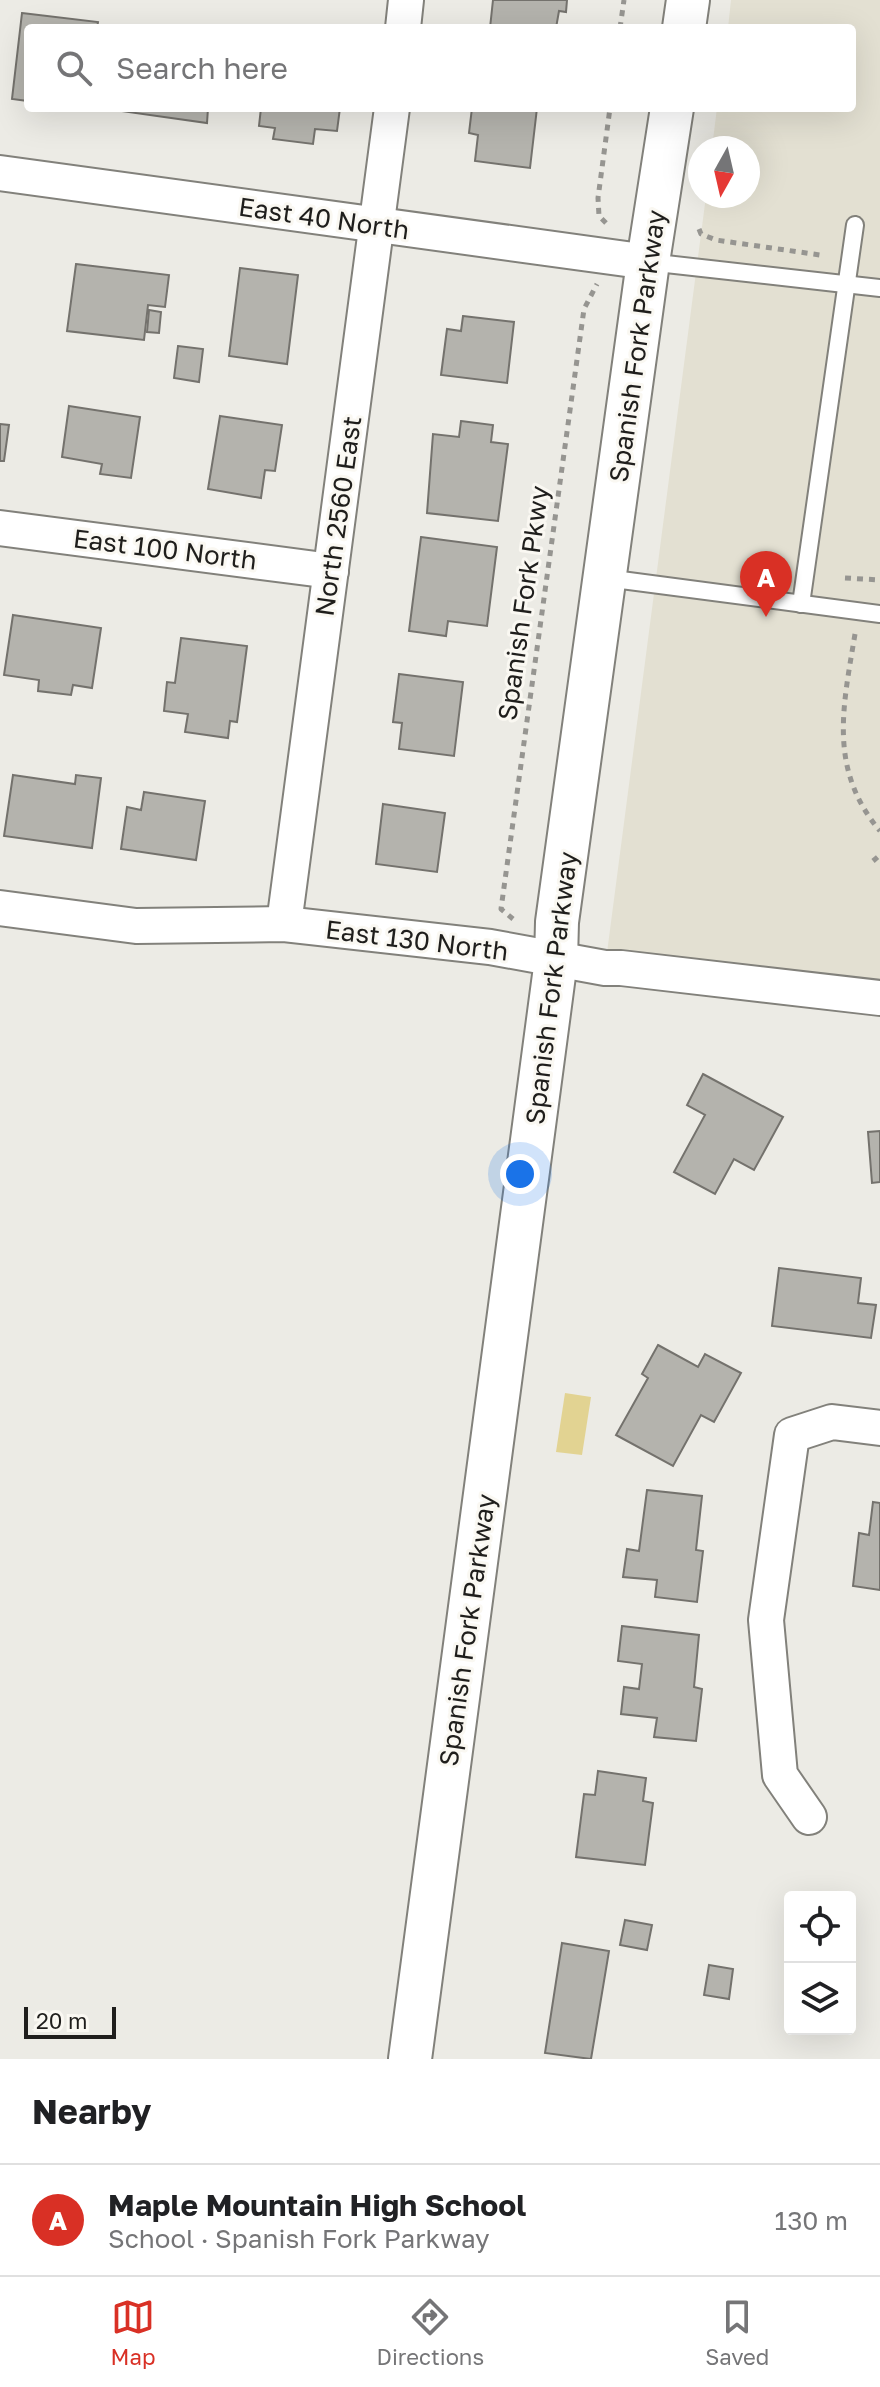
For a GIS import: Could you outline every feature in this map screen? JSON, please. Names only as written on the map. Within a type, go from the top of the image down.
[{"type":"street","points":[[403,24],[406,0]]},
{"type":"street","points":[[685,24],[688,0]]},
{"type":"street","name":"North 2560 East","points":[[284,924],[391,112]]},
{"type":"street","name":"Spanish Fork Parkway","points":[[410,2059],[556,960],[557,922],[671,112]]},
{"type":"street","name":"East 40 North","points":[[0,173],[648,262]]},
{"type":"street","name":"East 100 North","points":[[0,528],[331,571]]},
{"type":"street","name":"East 130 North","points":[[0,908],[136,926],[284,924],[490,947],[605,968],[880,998]]},
{"type":"street","points":[[809,1817],[780,1775],[766,1620],[792,1435],[832,1422],[880,1428]]},
{"type":"lane","points":[[801,604],[855,225]]},
{"type":"lane","points":[[648,262],[880,288]]},
{"type":"lane","points":[[605,577],[880,614]]},
{"type":"path","points":[[621,24],[624,0]]},
{"type":"path","points":[[606,222],[599,216],[598,198],[609,112]]},
{"type":"path","points":[[699,229],[701,234],[716,240],[833,257]]},
{"type":"path","name":"Spanish Fork Pkwy","points":[[514,919],[501,909],[584,309],[596,289]]},
{"type":"path","points":[[845,578],[880,580]]},
{"type":"path","points":[[867,634],[855,632],[844,704],[843,752],[854,789],[880,831]]},
{"type":"path","points":[[873,861],[880,855]]},
{"type":"shaded area","points":[[731,0],[880,0],[880,1007],[605,968],[704,208],[760,208],[760,136],[714,136],[716,112],[856,112],[856,24],[728,24]]},
{"type":"shaded area","points":[[565,1393],[591,1397],[582,1455],[556,1452]]},
{"type":"building","points":[[493,0],[567,0],[566,12],[559,11],[557,24],[490,24]]},
{"type":"building","points":[[22,13],[98,22],[24,24],[24,100],[12,99]]},
{"type":"building","points":[[128,112],[208,112],[207,123]]},
{"type":"building","points":[[261,112],[339,112],[337,131],[315,129],[313,144],[273,139],[275,128],[259,126]]},
{"type":"building","points":[[472,112],[537,112],[530,168],[475,161],[478,135],[469,133]]},
{"type":"building","points":[[76,264],[169,275],[165,307],[148,305],[144,340],[67,331]]},
{"type":"building","points":[[240,268],[298,275],[287,364],[229,356]]},
{"type":"building","points":[[149,310],[161,312],[159,333],[147,332]]},
{"type":"building","points":[[463,316],[514,322],[507,383],[441,375],[447,329],[461,331]]},
{"type":"building","points":[[178,346],[203,349],[199,382],[174,378]]},
{"type":"building","points":[[69,406],[140,417],[131,478],[100,474],[102,464],[62,457]]},
{"type":"building","points":[[220,416],[282,425],[275,471],[265,470],[261,498],[208,489]]},
{"type":"building","points":[[461,421],[493,425],[491,442],[508,444],[498,521],[427,513],[433,434],[459,437]]},
{"type":"building","points":[[0,424],[9,425],[4,461],[0,461]]},
{"type":"building","points":[[421,537],[497,547],[487,626],[448,621],[446,636],[409,631]]},
{"type":"building","points":[[13,615],[101,628],[92,688],[73,685],[71,695],[38,691],[39,680],[4,675]]},
{"type":"building","points":[[181,638],[247,646],[237,722],[230,721],[228,738],[185,732],[188,714],[164,711],[167,682],[175,683]]},
{"type":"building","points":[[399,674],[463,682],[454,756],[399,749],[402,723],[393,722]]},
{"type":"building","points":[[13,775],[75,784],[76,775],[101,778],[92,848],[4,836]]},
{"type":"building","points":[[144,792],[205,801],[196,860],[121,849],[127,807],[141,810]]},
{"type":"building","points":[[383,804],[445,813],[437,872],[376,864]]},
{"type":"building","points":[[703,1074],[783,1117],[754,1170],[734,1159],[715,1194],[674,1172],[705,1115],[687,1105]]},
{"type":"building","points":[[880,1131],[880,1182],[872,1183],[868,1132]]},
{"type":"building","points":[[779,1268],[861,1278],[858,1303],[876,1305],[871,1338],[772,1326]]},
{"type":"building","points":[[658,1345],[698,1367],[705,1354],[741,1373],[714,1422],[701,1415],[673,1466],[616,1435],[648,1378],[642,1374]]},
{"type":"building","points":[[647,1490],[702,1496],[696,1550],[703,1551],[697,1602],[655,1597],[657,1580],[623,1577],[627,1549],[639,1551]]},
{"type":"building","points":[[873,1502],[880,1503],[880,1590],[853,1586],[859,1533],[869,1535]]},
{"type":"building","points":[[622,1626],[699,1635],[694,1687],[702,1689],[696,1741],[654,1737],[657,1718],[621,1714],[624,1687],[639,1689],[642,1664],[618,1661]]},
{"type":"building","points":[[598,1771],[646,1778],[643,1801],[653,1803],[645,1865],[576,1857],[584,1794],[595,1795]]},
{"type":"building","points":[[625,1920],[652,1925],[647,1950],[620,1945]]},
{"type":"building","points":[[562,1943],[609,1951],[591,2059],[545,2053]]},
{"type":"building","points":[[709,1965],[733,1969],[729,1999],[704,1995]]},
{"type":"place","name":"Maple Mountain High School","points":[[766,617]]}]
